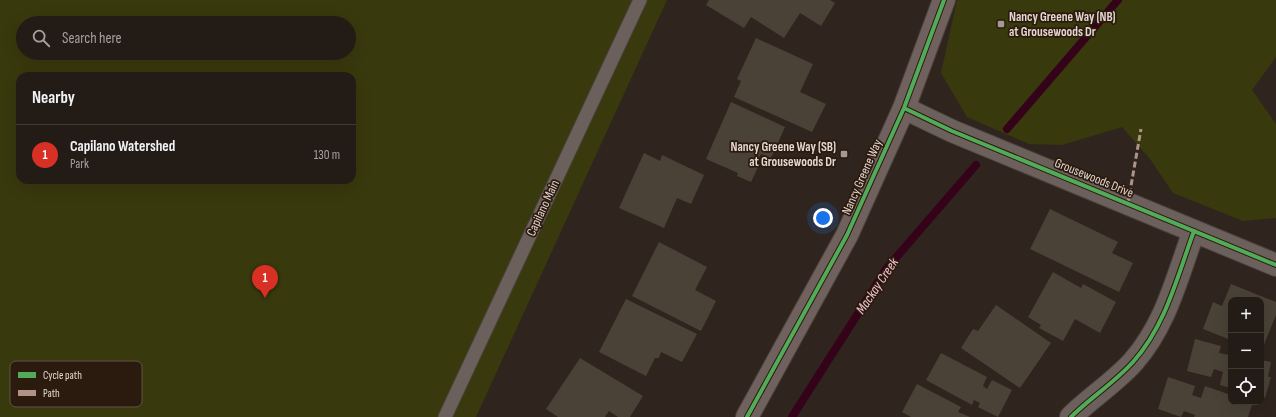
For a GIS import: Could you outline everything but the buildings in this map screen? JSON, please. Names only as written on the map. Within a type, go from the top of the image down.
[{"type":"street","name":"Nancy Greene Way","points":[[747,417],[847,235],[904,108],[944,0]]},
{"type":"street","name":"Grousewoods Drive","points":[[904,108],[952,131],[1276,265]]},
{"type":"street","points":[[1071,417],[1132,362],[1153,335],[1166,311],[1194,231]]},
{"type":"lane","name":"Capilano Main","points":[[445,417],[640,0]]},
{"type":"shaded area","points":[[0,0],[667,0],[476,417],[0,417]]},
{"type":"shaded area","points":[[957,0],[1276,0],[1276,57],[1252,90],[1276,124],[1276,218],[1243,221],[1173,193],[1150,159],[1122,127],[1062,145],[1029,144],[967,117],[941,73]]},
{"type":"waterway","name":"Mackay Creek","points":[[1007,129],[1118,0]]},
{"type":"waterway","name":"Mackay Creek","points":[[792,417],[887,268],[976,165]]},
{"type":"marked path","points":[[1128,203],[1141,129]]},
{"type":"cycle path","points":[[747,417],[847,235],[904,108],[944,0]]},
{"type":"cycle path","points":[[904,108],[952,131],[1276,265]]},
{"type":"cycle path","points":[[1071,417],[1126,370],[1144,348],[1170,300],[1194,231]]},
{"type":"place","name":"Nancy Greene Way (NB) at Grousewoods Dr","points":[[1001,24]]},
{"type":"place","name":"Nancy Greene Way (SB) at Grousewoods Dr","points":[[844,154]]},
{"type":"place","name":"Capilano Watershed","points":[[265,298]]}]
